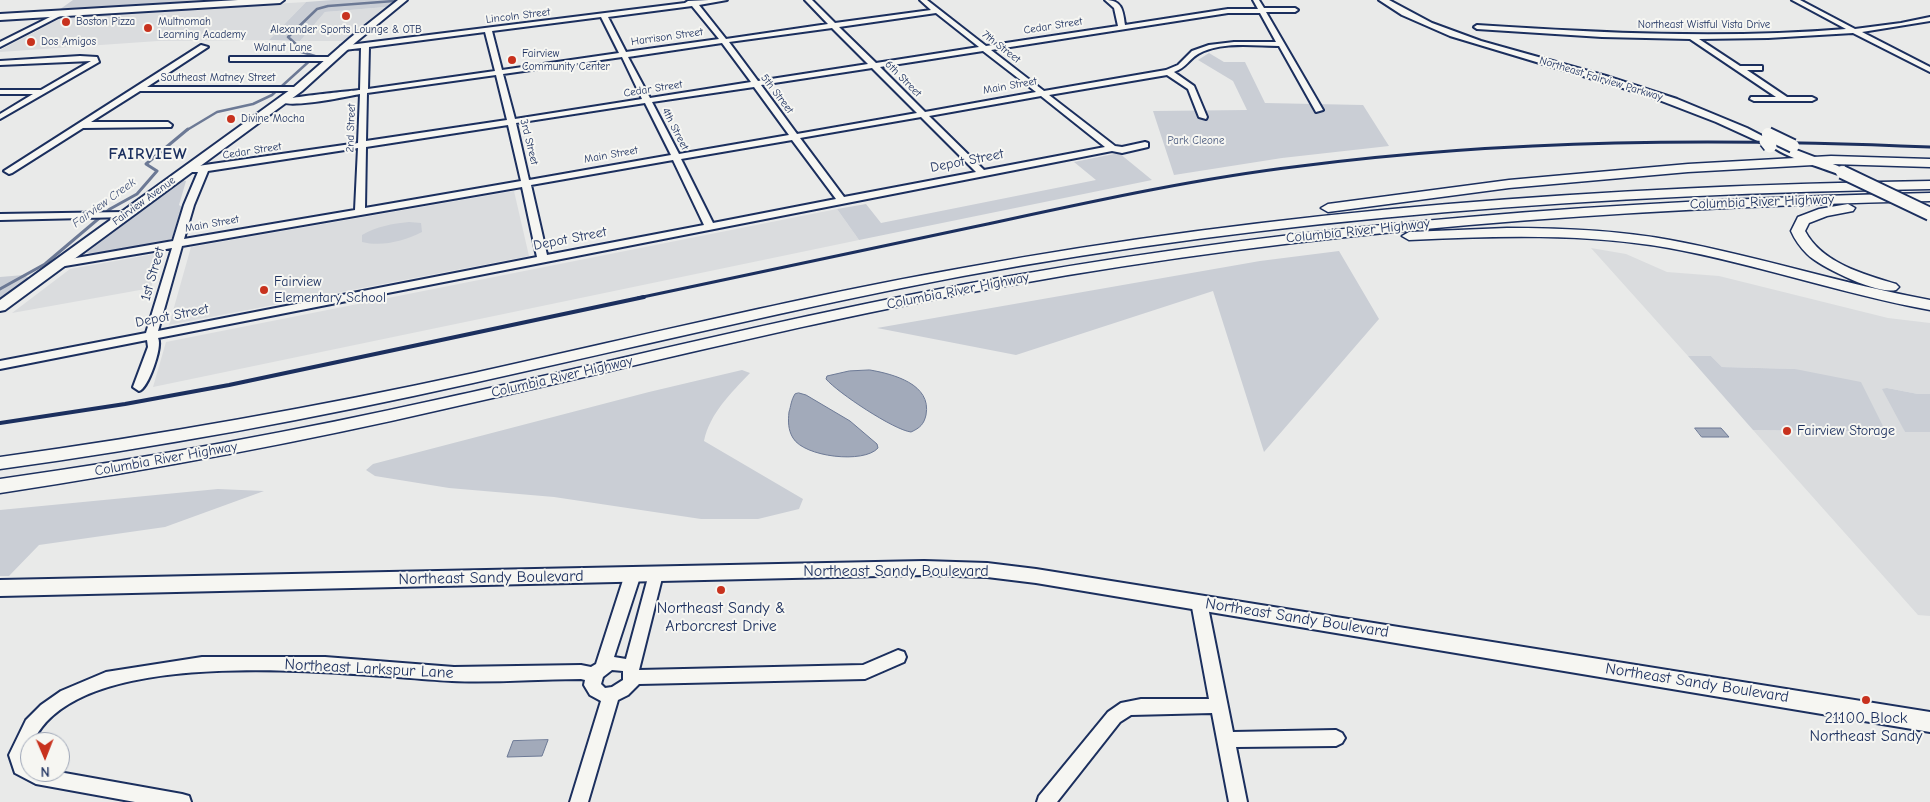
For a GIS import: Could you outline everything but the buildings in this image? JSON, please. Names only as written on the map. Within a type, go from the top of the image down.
[{"type":"highway","points":[[1752,164],[1773,157],[1775,153],[1770,142]]},
{"type":"highway","points":[[1053,256],[1140,236],[1435,193],[1593,176],[1752,164],[1840,160],[1930,164]]},
{"type":"highway","name":"Columbia River Highway","points":[[0,463],[131,444],[283,417],[814,302],[1053,256],[1181,237],[1301,222],[1516,202],[1713,190],[1930,185]]},
{"type":"highway","name":"Columbia River Highway","points":[[0,486],[118,468],[318,431],[937,294],[1080,268],[1209,248],[1380,228],[1566,212],[1732,203],[1930,197]]},
{"type":"highway","points":[[1930,204],[1863,207],[1824,212],[1811,215],[1803,220],[1798,230],[1805,244],[1836,266],[1872,282],[1930,297]]},
{"type":"highway","points":[[1209,248],[1504,232],[1592,234],[1695,249],[1930,306]]},
{"type":"main road","points":[[0,17],[280,0]]},
{"type":"main road","name":"Fairview Avenue","points":[[0,307],[282,101],[293,89],[403,0]]},
{"type":"main road","name":"Northeast Fairview Parkway","points":[[1383,0],[1418,19],[1445,30],[1494,47],[1648,92],[1687,106],[1770,142],[1793,146],[1809,153],[1817,161]]},
{"type":"main road","name":"Northeast Fairview Parkway","points":[[1393,0],[1422,16],[1458,31],[1654,89],[1713,110],[1795,155],[1817,161],[1930,214]]},
{"type":"main road","name":"Northeast Sandy Boulevard","points":[[0,588],[924,568],[987,570],[1199,602],[1930,722]]},
{"type":"street","name":"Lincoln Street","points":[[344,48],[604,16],[688,2],[724,0]]},
{"type":"street","name":"6th Street","points":[[808,0],[982,173]]},
{"type":"street","name":"7th Street","points":[[923,0],[1112,148]]},
{"type":"street","points":[[1108,0],[1118,7],[1122,28]]},
{"type":"street","points":[[1256,0],[1320,110]]},
{"type":"street","points":[[1795,0],[1930,70]]},
{"type":"street","name":"5th Street","points":[[688,2],[696,5],[724,41],[796,136],[842,201]]},
{"type":"street","name":"Cedar Street","points":[[187,170],[648,102],[1228,11],[1295,10]]},
{"type":"street","name":"Harrison Street","points":[[282,101],[937,11]]},
{"type":"street","points":[[1168,11],[1182,18]]},
{"type":"street","points":[[0,45],[60,14]]},
{"type":"street","name":"4th Street","points":[[604,16],[710,227]]},
{"type":"street","name":"Northeast Wistful Vista Drive","points":[[1477,27],[1560,33],[1693,38],[1855,31],[1903,26],[1930,19]]},
{"type":"street","name":"3rd Street","points":[[488,30],[525,176],[524,183],[543,260]]},
{"type":"street","points":[[1693,38],[1785,99]]},
{"type":"street","points":[[1168,72],[1181,67],[1195,53],[1212,47],[1234,44],[1281,44]]},
{"type":"street","name":"2nd Street","points":[[360,211],[365,46]]},
{"type":"street","points":[[9,171],[204,47]]},
{"type":"street","points":[[0,63],[80,58],[94,59],[95,62],[0,117]]},
{"type":"street","name":"Walnut Lane","points":[[233,59],[332,59]]},
{"type":"street","points":[[1738,68],[1760,68]]},
{"type":"street","points":[[1168,72],[1190,88],[1203,117]]},
{"type":"street","name":"Main Street","points":[[59,264],[1168,72]]},
{"type":"street","name":"Southeast Matney Street","points":[[138,89],[293,89]]},
{"type":"street","points":[[0,92],[43,92]]},
{"type":"street","points":[[1754,99],[1812,99]]},
{"type":"street","points":[[81,125],[168,125]]},
{"type":"street","name":"Depot Street","points":[[0,365],[1112,148],[1122,150],[1145,146]]},
{"type":"street","name":"1st Street","points":[[139,387],[154,347],[154,341],[150,336],[189,205],[204,169]]},
{"type":"street","points":[[0,217],[124,215]]},
{"type":"street","points":[[156,317],[172,325],[194,328]]},
{"type":"street","points":[[599,671],[617,626],[633,574]]},
{"type":"street","points":[[655,574],[632,674],[631,682],[622,691],[611,695],[598,693],[594,690],[592,680],[599,671],[609,664],[622,664],[632,674],[865,672],[898,657]]},
{"type":"street","points":[[1199,602],[1238,802]]},
{"type":"street","name":"Northeast Larkspur Lane","points":[[182,802],[36,776],[21,768],[18,754],[32,725],[47,710],[67,696],[106,679],[202,664],[326,664],[426,673],[599,671]]},
{"type":"street","points":[[579,802],[611,695]]},
{"type":"street","points":[[1046,802],[1114,717],[1127,708],[1141,706],[1219,706]]},
{"type":"street","points":[[1226,740],[1336,738]]},
{"type":"shaded area","points":[[306,2],[269,40],[158,41],[0,52],[0,50],[63,17]]},
{"type":"shaded area","points":[[386,7],[343,41],[300,41],[325,12]]},
{"type":"shaded area","name":"Fairview Elementary School","points":[[514,191],[529,256],[169,325],[191,247]]},
{"type":"shaded area","points":[[837,209],[859,240],[153,387],[166,342]]},
{"type":"shaded area","name":"Fairview Storage","points":[[1591,248],[1626,254],[1667,272],[1719,276],[1888,318],[1930,323],[1930,394],[1918,394],[1887,388],[1905,432],[1930,432],[1930,616],[1918,615],[1753,430],[1886,432],[1795,369],[1722,367],[1711,356],[1688,356]]},
{"type":"shaded area","points":[[160,253],[151,288],[12,313],[70,269]]},
{"type":"green space","points":[[73,0],[233,0],[56,12]]},
{"type":"green space","points":[[394,0],[386,7],[325,12],[300,41],[269,40],[306,2]]},
{"type":"green space","name":"Park Cleone","points":[[1209,53],[1224,62],[1245,62],[1265,103],[1363,105],[1389,146],[1282,158],[1174,175],[1153,111],[1247,110],[1233,81],[1198,60]]},
{"type":"green space","points":[[1119,153],[1152,180],[859,240],[837,209],[866,204],[881,223],[1096,180],[1074,162]]},
{"type":"green space","points":[[182,180],[186,181],[179,205],[182,207],[172,238],[144,247],[86,253]]},
{"type":"green space","points":[[409,222],[421,223],[422,232],[393,242],[377,244],[362,242],[362,235],[373,229]]},
{"type":"green space","points":[[1339,251],[1379,319],[1264,452],[1213,291],[1016,355],[877,328],[1260,261]]},
{"type":"green space","points":[[24,275],[31,279],[0,302],[0,277]]},
{"type":"green space","points":[[1688,356],[1711,356],[1722,367],[1795,369],[1861,382],[1886,432],[1753,430]]},
{"type":"green space","points":[[742,370],[750,373],[716,412],[704,441],[803,499],[799,509],[758,519],[701,519],[554,497],[449,488],[375,476],[366,470],[373,464],[649,392]]},
{"type":"green space","points":[[1887,388],[1918,394],[1930,394],[1930,432],[1905,432],[1882,389]]},
{"type":"green space","points":[[218,489],[264,491],[165,527],[39,545],[9,576],[0,576],[0,510]]},
{"type":"water","points":[[870,370],[889,374],[909,382],[917,388],[923,395],[926,404],[926,415],[919,427],[911,432],[892,425],[854,401],[826,379],[827,376],[849,371]]},
{"type":"water","points":[[795,394],[806,395],[850,421],[877,444],[878,448],[871,453],[848,457],[821,454],[799,445],[789,429],[789,412]]},
{"type":"water","points":[[1695,428],[1721,428],[1729,437],[1702,437]]},
{"type":"water","points":[[548,740],[542,756],[507,757],[513,741]]},
{"type":"waterway","name":"Fairview Creek","points":[[187,130],[217,112],[253,104],[272,95],[315,56],[295,50],[297,45],[288,37],[317,9],[328,6],[394,1]]},
{"type":"waterway","name":"Fairview Creek","points":[[0,289],[45,264],[110,209],[137,194],[157,171],[146,164],[188,129]]},
{"type":"railway","points":[[638,298],[1139,192],[1260,171],[1301,166],[1458,150],[1615,143],[1773,142],[1930,147]]},
{"type":"railway","points":[[0,423],[125,404],[229,385],[644,297]]},
{"type":"place","name":"Alexander Sports Lounge & OTB","points":[[346,16]]},
{"type":"place","name":"Boston Pizza","points":[[66,22]]},
{"type":"place","name":"Multnomah Learning Academy","points":[[148,28]]},
{"type":"place","name":"Dos Amigos","points":[[31,42]]},
{"type":"place","name":"Fairview Community Center","points":[[512,60]]},
{"type":"place","name":"Divine Mocha","points":[[231,119]]},
{"type":"place","name":"Fairview Elementary School","points":[[264,290]]},
{"type":"place","name":"Fairview Storage","points":[[1787,431]]},
{"type":"place","name":"Northeast Sandy & Arborcrest Drive","points":[[721,590]]},
{"type":"place","name":"21100 Block Northeast Sandy","points":[[1866,700]]},
{"type":"district","name":"FAIRVIEW","points":[[148,154]]}]
